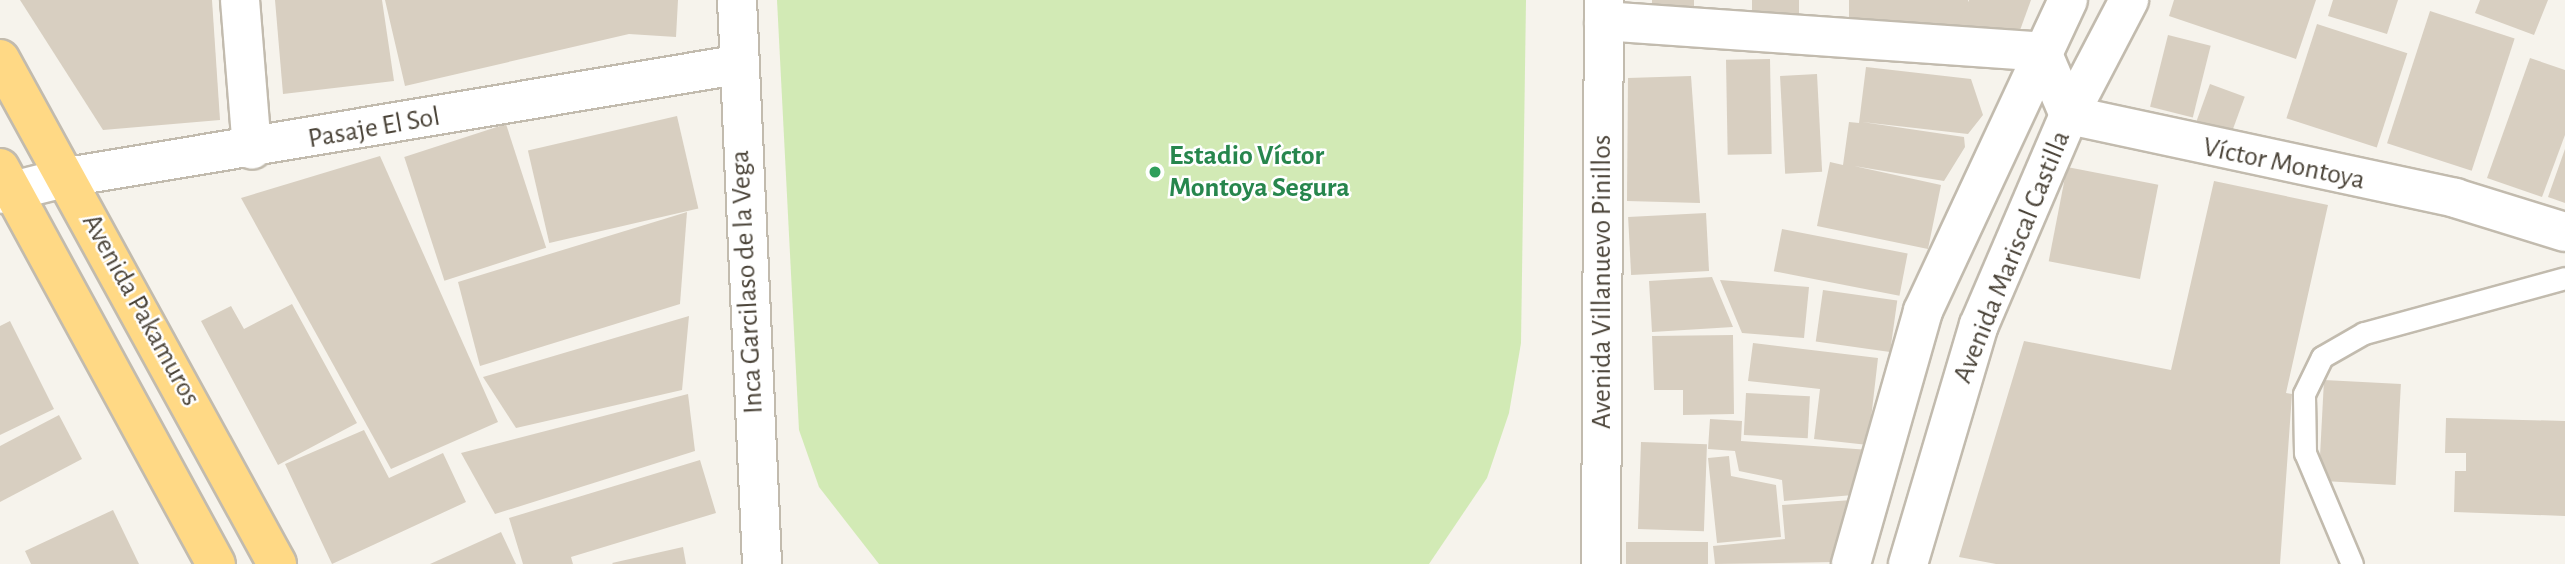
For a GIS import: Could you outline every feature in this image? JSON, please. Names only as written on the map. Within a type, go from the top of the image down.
[{"type":"highway","name":"Avenida Pakamuros","points":[[0,59],[68,177],[277,564]]},
{"type":"highway","name":"Avenida Pakamuros","points":[[4,183],[216,564]]},
{"type":"street","points":[[240,0],[252,150]]},
{"type":"street","name":"Inca Garcilaso de la Vega","points":[[737,0],[736,65],[762,564]]},
{"type":"street","name":"Avenida Mariscal Castilla","points":[[1851,564],[1923,311],[2068,0]]},
{"type":"street","name":"Avenida Mariscal Castilla","points":[[1908,564],[1979,325],[2069,115],[2129,0]]},
{"type":"street","points":[[1604,10],[2042,52],[2069,115]]},
{"type":"street","name":"Avenida Villanuevo Pinillos","points":[[1601,564],[1604,10]]},
{"type":"street","name":"Pasaje El Sol","points":[[4,183],[68,177],[252,150],[736,65]]},
{"type":"street","name":"Víctor Montoya","points":[[2069,115],[2455,198],[2565,232]]},
{"type":"lane","points":[[2352,564],[2315,488],[2304,444],[2304,394],[2322,357],[2364,333],[2565,278]]},
{"type":"green space","name":"Estadio Víctor Montoya Segura","points":[[777,0],[1526,0],[1521,343],[1509,413],[1487,478],[1429,564],[879,564],[819,487],[799,430]]},
{"type":"building","points":[[20,0],[212,0],[220,120],[103,130]]},
{"type":"building","points":[[275,0],[382,0],[394,81],[283,94]]},
{"type":"building","points":[[385,0],[678,0],[676,37],[629,34],[405,86]]},
{"type":"building","points":[[1652,0],[1694,0],[1694,15],[1652,15]]},
{"type":"building","points":[[1752,0],[1799,0],[1799,22],[1752,22]]},
{"type":"building","points":[[1849,0],[1968,0],[1968,27],[1849,27]]},
{"type":"building","points":[[1969,0],[2031,0],[2019,33],[1957,26]]},
{"type":"building","points":[[2174,0],[2316,0],[2296,59],[2169,16]]},
{"type":"building","points":[[2333,0],[2398,0],[2387,34],[2328,16]]},
{"type":"building","points":[[2480,0],[2548,0],[2534,35],[2475,13]]},
{"type":"building","points":[[2430,11],[2515,39],[2472,171],[2387,143]]},
{"type":"building","points":[[2317,24],[2407,53],[2377,148],[2286,118]]},
{"type":"building","points":[[2168,35],[2211,46],[2193,117],[2150,107]]},
{"type":"building","points":[[2530,58],[2565,70],[2565,135],[2542,197],[2487,178]]},
{"type":"building","points":[[1770,59],[1772,154],[1728,155],[1726,60]]},
{"type":"building","points":[[1866,67],[1971,79],[1983,115],[1968,134],[1862,122],[1964,137],[1965,147],[1944,181],[1854,166],[1941,185],[1928,249],[1817,226],[1830,162],[1843,165],[1849,122],[1859,123]]},
{"type":"building","points":[[1817,74],[1822,172],[1785,174],[1780,76]]},
{"type":"building","points":[[1691,76],[1700,203],[1627,201],[1628,78]]},
{"type":"building","points":[[2210,84],[2245,97],[2231,133],[2197,121]]},
{"type":"building","points":[[677,116],[698,209],[549,243],[528,150]]},
{"type":"building","points":[[506,124],[546,248],[444,281],[404,157]]},
{"type":"building","points":[[2565,149],[2565,203],[2548,197]]},
{"type":"building","points":[[380,156],[498,422],[391,469],[241,198]]},
{"type":"building","points":[[2067,167],[2158,185],[2140,279],[2049,261]]},
{"type":"building","points":[[2214,181],[2328,205],[2286,393],[2292,394],[2280,564],[1996,564],[1959,557],[2024,341],[2171,370]]},
{"type":"building","points":[[687,212],[680,304],[480,366],[458,282]]},
{"type":"building","points":[[1706,213],[1709,271],[1631,275],[1628,217]]},
{"type":"building","points":[[1782,229],[1908,253],[1899,296],[1774,271]]},
{"type":"building","points":[[1712,277],[1733,327],[1652,332],[1649,281]]},
{"type":"building","points":[[1720,280],[1809,287],[1804,338],[1742,333]]},
{"type":"building","points":[[1823,290],[1897,300],[1890,352],[1816,341]]},
{"type":"building","points":[[292,304],[357,423],[278,465],[201,321],[231,306],[244,329]]},
{"type":"building","points":[[689,316],[682,390],[516,428],[483,377]]},
{"type":"building","points":[[10,321],[54,409],[0,435],[0,326]]},
{"type":"building","points":[[1733,335],[1734,414],[1683,415],[1683,390],[1654,390],[1652,336]]},
{"type":"building","points":[[1753,343],[1878,358],[1868,445],[1814,439],[1820,389],[1748,381]]},
{"type":"building","points":[[2324,380],[2401,384],[2396,485],[2319,481]]},
{"type":"building","points":[[1746,393],[1810,396],[1808,438],[1744,435]]},
{"type":"building","points":[[688,394],[695,451],[495,514],[461,453]]},
{"type":"building","points":[[59,415],[82,459],[0,502],[0,446]]},
{"type":"building","points":[[2446,418],[2565,421],[2565,516],[2454,512],[2455,471],[2466,471],[2466,453],[2445,453]]},
{"type":"building","points":[[1710,419],[1742,421],[1741,441],[1870,450],[1853,495],[1784,501],[1782,480],[1739,471],[1735,451],[1708,449]]},
{"type":"building","points":[[364,430],[389,478],[443,453],[466,502],[332,564],[285,464]]},
{"type":"building","points":[[1641,442],[1707,444],[1704,531],[1638,529]]},
{"type":"building","points":[[1729,456],[1731,476],[1776,485],[1781,537],[1717,543],[1708,458]]},
{"type":"building","points":[[700,460],[716,513],[571,557],[573,564],[523,564],[509,518]]},
{"type":"building","points":[[1852,500],[1835,562],[1715,564],[1713,546],[1785,539],[1782,505]]},
{"type":"building","points":[[113,510],[139,564],[31,564],[25,551]]},
{"type":"building","points":[[501,532],[516,564],[430,564]]},
{"type":"building","points":[[1626,542],[1708,542],[1708,564],[1626,564]]},
{"type":"building","points":[[683,547],[686,564],[612,563]]},
{"type":"place","name":"Estadio Víctor Montoya Segura","points":[[1155,172]]}]
